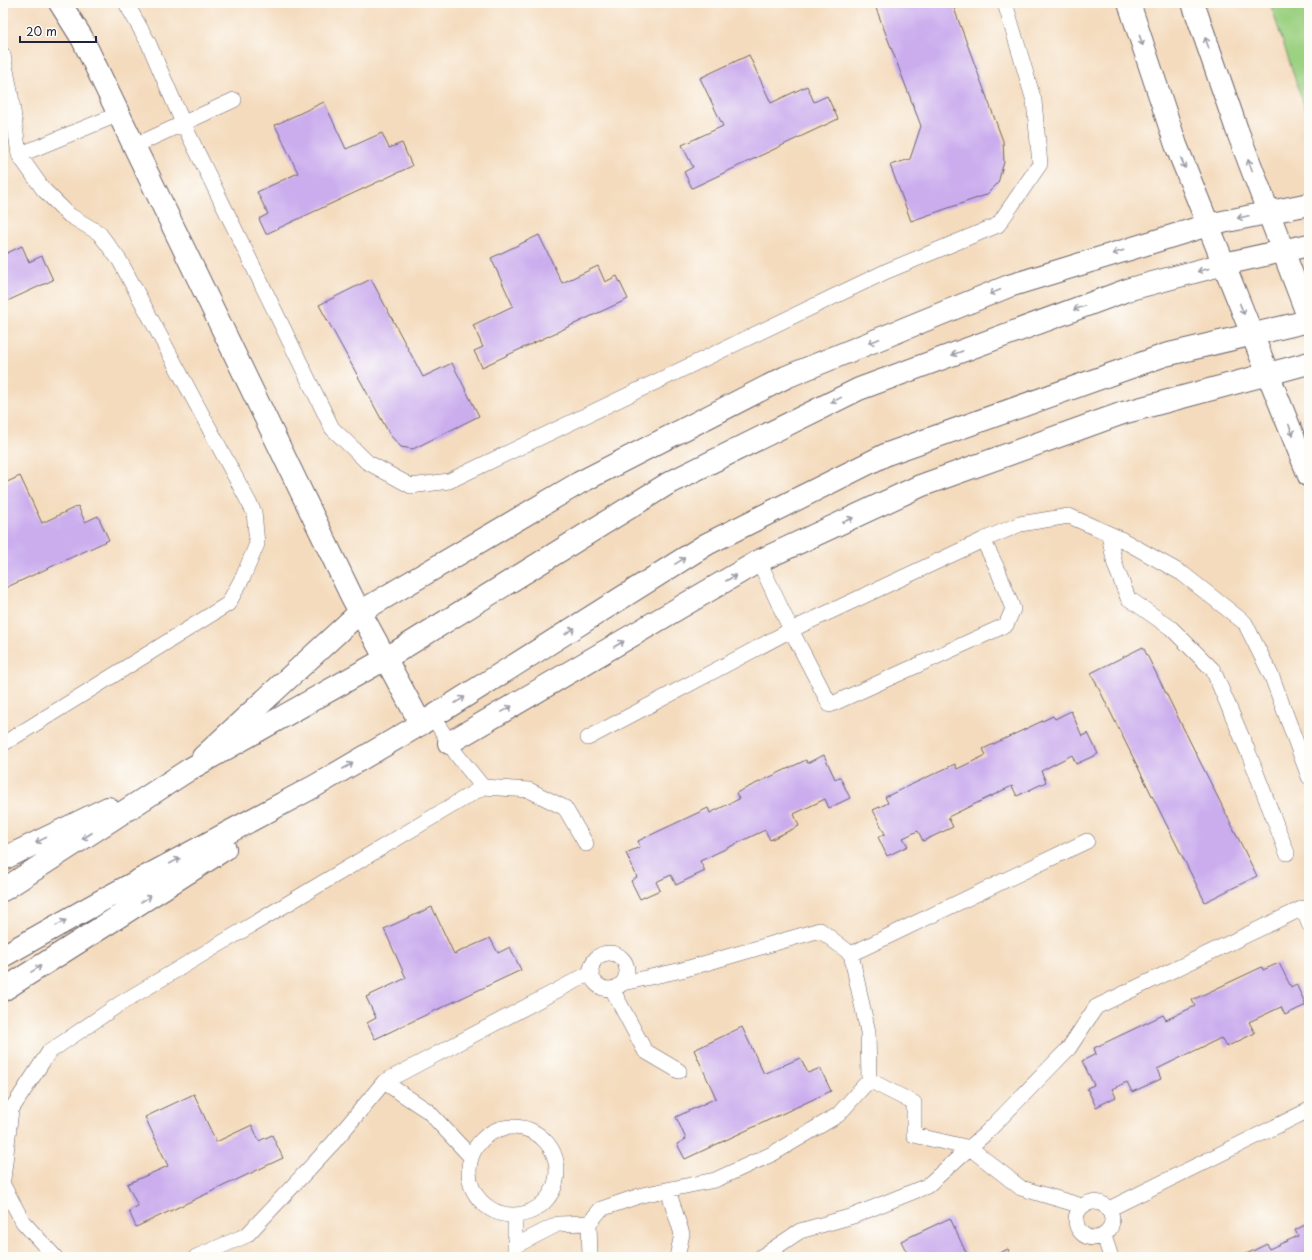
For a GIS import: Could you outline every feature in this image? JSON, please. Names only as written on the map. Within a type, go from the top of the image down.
[{"type":"street","points":[[60,3],[82,38],[360,612],[385,659],[427,721]]},
{"type":"street","points":[[1128,3],[1176,145],[1309,476]]},
{"type":"street","points":[[3,956],[108,897],[315,786],[427,721],[707,544],[886,454],[1165,356],[1309,320],[1236,130],[1193,3]]},
{"type":"street","points":[[3,859],[190,769],[360,612],[579,483],[786,377],[1009,286],[1208,225],[1309,204]]},
{"type":"street","points":[[3,890],[190,769],[385,659],[669,483],[858,389],[1130,289],[1224,264],[1309,245]]},
{"type":"street","points":[[450,743],[759,561],[920,486],[1123,413],[1309,364]]},
{"type":"street","points":[[3,990],[256,829],[315,786]]},
{"type":"lane","points":[[126,3],[148,42],[183,124],[332,428],[367,462],[411,486],[450,481],[887,271],[998,226],[1040,164],[1034,101],[1005,3]]},
{"type":"lane","points":[[3,54],[5,75],[19,155],[43,189],[69,215],[98,233],[120,261],[254,512],[257,544],[243,577],[228,604],[3,744]]},
{"type":"lane","points":[[134,146],[234,100]]},
{"type":"lane","points":[[19,155],[119,114]]},
{"type":"lane","points":[[588,738],[791,630],[983,540],[1020,524],[1069,516],[1109,534],[1183,574],[1245,623],[1272,677],[1309,777]]},
{"type":"lane","points":[[1109,534],[1115,565],[1128,598],[1171,628],[1213,670],[1249,754],[1286,853]]},
{"type":"lane","points":[[759,561],[791,630],[830,705],[1006,625],[1013,609],[997,568],[983,540]]},
{"type":"lane","points":[[427,721],[450,743],[457,755],[483,786]]},
{"type":"lane","points":[[3,1179],[11,1110],[49,1052],[121,1003],[483,786],[529,790],[565,808],[586,844]]},
{"type":"lane","points":[[851,954],[1087,841]]},
{"type":"lane","points":[[761,1257],[800,1231],[853,1216],[927,1186],[986,1133],[1069,1048],[1096,1007],[1303,908],[1309,924]]},
{"type":"lane","points":[[590,1257],[589,1223],[601,1209],[642,1195],[715,1180],[772,1154],[838,1115],[869,1080],[868,1032],[851,954],[820,930],[682,970],[618,986],[601,988],[595,984],[590,973],[592,962],[602,953],[614,953],[624,960],[627,972],[618,986]]},
{"type":"lane","points":[[196,1257],[246,1235],[334,1142],[384,1082],[590,973]]},
{"type":"lane","points":[[618,986],[645,1051],[678,1071]]},
{"type":"lane","points":[[869,1080],[914,1103],[914,1134],[970,1148],[1021,1188],[1082,1206]]},
{"type":"lane","points":[[384,1082],[428,1111],[471,1157]]},
{"type":"lane","points":[[1109,1209],[1309,1110]]},
{"type":"lane","points":[[517,1127],[532,1131],[544,1139],[553,1151],[557,1165],[557,1180],[551,1194],[542,1205],[529,1212],[515,1215],[501,1214],[488,1208],[478,1198],[471,1185],[469,1171],[471,1157],[478,1144],[489,1134],[502,1128],[517,1127]]},
{"type":"lane","points":[[3,1185],[23,1222],[55,1257]]},
{"type":"lane","points":[[668,1190],[682,1234],[677,1257]]},
{"type":"lane","points":[[1093,1202],[1099,1202],[1109,1209],[1112,1215],[1112,1227],[1104,1236],[1092,1239],[1086,1237],[1077,1229],[1076,1216],[1078,1210],[1082,1206],[1093,1202]]},
{"type":"lane","points":[[515,1215],[515,1252]]},
{"type":"lane","points":[[515,1252],[558,1224],[589,1223]]},
{"type":"lane","points":[[1104,1236],[1111,1257]]},
{"type":"green space","points":[[1270,3],[1309,3],[1309,121]]},
{"type":"building","points":[[874,3],[952,3],[1003,141],[1004,162],[998,183],[986,195],[911,221],[890,165],[910,159],[921,126]]},
{"type":"building","points":[[749,55],[771,103],[807,86],[814,102],[827,96],[838,119],[692,188],[684,172],[693,167],[682,145],[723,126],[700,78]]},
{"type":"building","points":[[324,102],[346,149],[382,133],[389,148],[402,143],[412,166],[266,234],[259,219],[268,214],[257,192],[298,173],[275,125]]},
{"type":"building","points":[[539,235],[562,283],[598,266],[605,282],[617,276],[628,299],[482,367],[474,351],[483,347],[473,325],[513,306],[491,258]]},
{"type":"building","points":[[22,246],[29,262],[42,256],[53,280],[3,303],[3,255]]},
{"type":"building","points":[[371,279],[423,377],[452,363],[479,416],[413,449],[401,447],[390,435],[319,305]]},
{"type":"building","points":[[20,476],[42,523],[78,506],[85,522],[98,516],[109,540],[3,589],[3,484]]},
{"type":"building","points":[[1143,647],[1257,876],[1205,902],[1091,673]]},
{"type":"building","points":[[1071,711],[1082,736],[1088,733],[1098,754],[1076,764],[1072,755],[1041,771],[1046,782],[1017,796],[1012,786],[948,817],[953,827],[923,841],[918,831],[903,838],[908,846],[887,856],[878,837],[885,834],[873,810],[888,803],[885,797],[955,764],[957,769],[986,755],[983,749],[1053,716],[1055,719]]},
{"type":"building","points":[[824,755],[835,779],[840,777],[850,798],[829,808],[825,799],[794,814],[799,826],[770,840],[765,830],[700,861],[705,871],[676,885],[671,875],[656,882],[660,890],[640,899],[631,881],[637,877],[626,853],[640,847],[638,841],[708,808],[710,813],[739,799],[736,793],[806,760],[807,763]]},
{"type":"building","points":[[432,907],[454,954],[490,938],[498,953],[510,947],[521,970],[375,1039],[367,1023],[376,1018],[366,997],[406,978],[384,929]]},
{"type":"building","points":[[1279,963],[1291,987],[1296,984],[1306,1005],[1285,1015],[1281,1007],[1249,1022],[1255,1033],[1226,1047],[1221,1038],[1157,1069],[1161,1079],[1132,1092],[1127,1082],[1112,1089],[1116,1097],[1096,1107],[1087,1088],[1094,1085],[1082,1061],[1096,1054],[1094,1048],[1163,1015],[1166,1020],[1195,1006],[1192,1000],[1262,967],[1263,970]]},
{"type":"building","points":[[742,1027],[764,1074],[800,1058],[808,1073],[820,1068],[831,1091],[685,1159],[677,1144],[686,1139],[676,1117],[716,1098],[694,1050]]},
{"type":"building","points":[[194,1094],[216,1142],[252,1125],[259,1141],[272,1135],[283,1158],[136,1227],[129,1211],[138,1206],[127,1184],[168,1166],[145,1117]]},
{"type":"building","points":[[950,1218],[968,1257],[909,1257],[901,1241]]},
{"type":"building","points":[[1309,1223],[1309,1257],[1240,1257],[1267,1244],[1269,1249],[1298,1236],[1295,1230]]},
{"type":"building","points":[[1008,1249],[1012,1257],[991,1257]]}]
